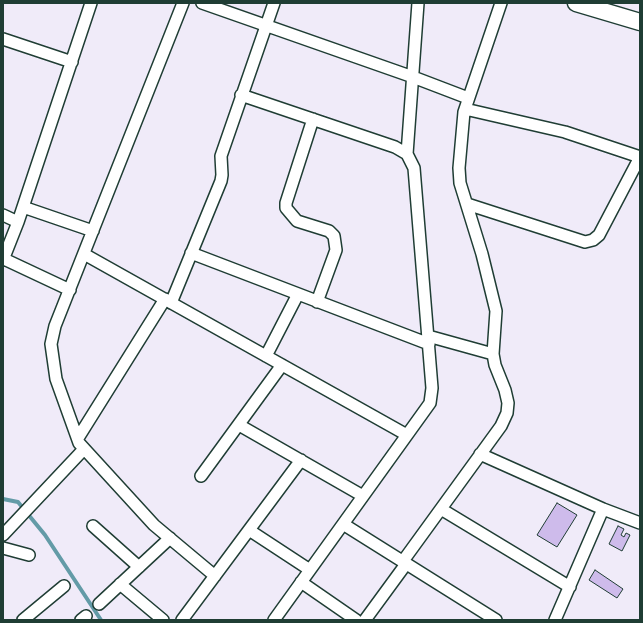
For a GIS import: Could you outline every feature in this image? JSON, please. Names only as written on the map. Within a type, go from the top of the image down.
[{"type":"main road","points":[[576,3],[640,22]]},
{"type":"street","points":[[70,290],[3,260],[18,222],[91,3]]},
{"type":"street","points":[[184,3],[55,326],[51,344],[56,379],[78,438],[84,449],[137,509],[215,576]]},
{"type":"street","points":[[202,3],[413,77],[466,104],[565,132],[640,157],[599,235],[593,240],[585,242],[467,204]]},
{"type":"street","points":[[78,438],[168,301],[191,253],[221,181],[221,156],[274,3]]},
{"type":"street","points":[[274,620],[432,400],[414,168],[407,154],[418,3]]},
{"type":"street","points":[[365,620],[441,509],[501,426],[507,413],[508,403],[505,390],[495,365],[493,354],[496,311],[482,254],[460,183],[458,168],[466,104],[501,3]]},
{"type":"street","points":[[3,39],[72,62]]},
{"type":"street","points":[[242,95],[395,147],[407,154]]},
{"type":"street","points":[[313,119],[286,203],[286,208],[297,221],[329,231],[334,236],[336,250],[317,302]]},
{"type":"street","points":[[23,206],[93,231]]},
{"type":"street","points":[[3,215],[18,222]]},
{"type":"street","points":[[191,253],[317,302],[428,340],[493,354]]},
{"type":"street","points":[[84,254],[407,435]]},
{"type":"street","points":[[266,356],[298,294]]},
{"type":"street","points":[[201,476],[282,365]]},
{"type":"street","points":[[238,425],[363,496]]},
{"type":"street","points":[[3,535],[84,449]]},
{"type":"street","points":[[480,454],[603,509],[640,522]]},
{"type":"street","points":[[182,620],[301,460]]},
{"type":"street","points":[[441,509],[570,587]]},
{"type":"street","points":[[555,620],[603,509]]},
{"type":"street","points":[[343,524],[496,620]]},
{"type":"street","points":[[93,526],[139,567]]},
{"type":"street","points":[[249,530],[310,570]]},
{"type":"street","points":[[99,604],[170,538]]},
{"type":"street","points":[[3,548],[29,555]]},
{"type":"street","points":[[301,582],[356,620]]},
{"type":"street","points":[[120,584],[163,620]]},
{"type":"street","points":[[23,620],[64,586]]},
{"type":"building","points":[[557,503],[577,515],[557,547],[537,535]]},
{"type":"building","points":[[618,526],[624,529],[621,535],[624,537],[626,533],[630,535],[622,551],[609,544]]},
{"type":"building","points":[[595,570],[623,589],[617,598],[589,580]]},
{"type":"waterway","points":[[3,499],[18,502],[45,535],[101,620]]}]
